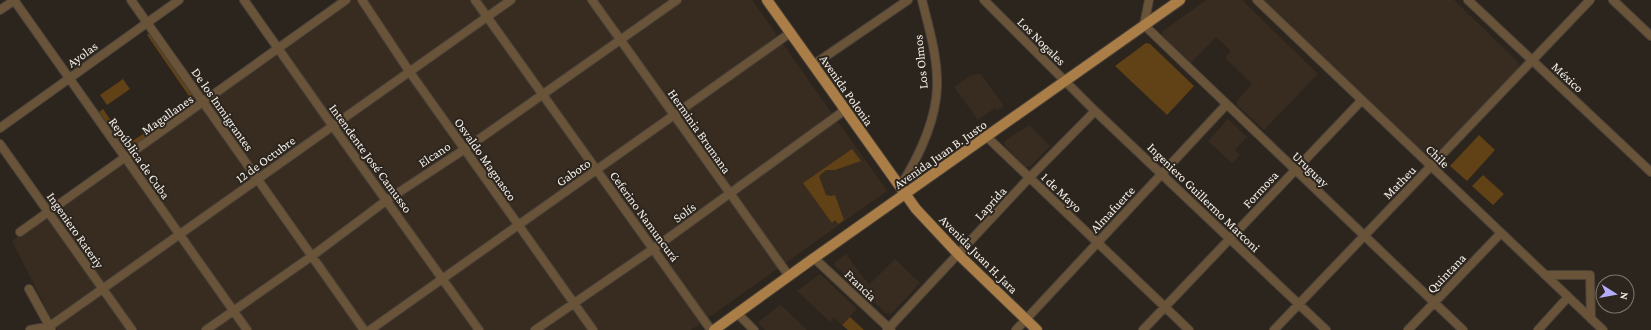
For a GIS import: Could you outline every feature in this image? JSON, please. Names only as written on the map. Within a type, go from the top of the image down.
[{"type":"main road","name":"Avenida Polonia","points":[[767,0],[903,191]]},
{"type":"main road","name":"Avenida Juan B. Justo","points":[[713,330],[814,258],[903,191],[987,137],[1180,0]]},
{"type":"main road","name":"Avenida Juan H. Jara","points":[[903,191],[916,209],[959,254],[1037,330]]},
{"type":"street","points":[[0,10],[14,0]]},
{"type":"street","name":"República de Cuba","points":[[14,0],[247,330]]},
{"type":"street","name":"De los Inmigrantes","points":[[131,0],[364,330]]},
{"type":"street","name":"Ayolas","points":[[0,128],[179,0]]},
{"type":"street","name":"Intendente José Camusso","points":[[244,0],[479,330]]},
{"type":"street","name":"Magallanes","points":[[20,232],[346,0]]},
{"type":"street","name":"Osvaldo Magnasco","points":[[362,0],[409,71],[593,330]]},
{"type":"street","name":"Ceferino Namuncurá","points":[[475,0],[653,249],[713,330]]},
{"type":"street","name":"12 de Octubre","points":[[30,330],[51,328],[102,289],[180,235],[257,178],[510,0]]},
{"type":"street","name":"Herminia Brumana","points":[[592,0],[789,276]]},
{"type":"street","name":"Elcano","points":[[206,330],[312,256],[387,200],[465,149],[677,0]]},
{"type":"street","points":[[813,65],[908,0]]},
{"type":"street","name":"Los Olmos","points":[[903,191],[930,123],[937,87],[934,56],[922,0]]},
{"type":"street","name":"Los Nogales","points":[[984,0],[1065,81]]},
{"type":"street","points":[[1144,25],[1149,0]]},
{"type":"street","name":"Chile","points":[[1257,0],[1603,330]]},
{"type":"street","name":"México","points":[[1468,0],[1651,172]]},
{"type":"street","name":"Matheu","points":[[1274,330],[1590,0]]},
{"type":"street","points":[[1613,0],[1651,36]]},
{"type":"street","name":"Uruguay","points":[[1144,25],[1463,330]]},
{"type":"street","name":"Gaboto","points":[[370,330],[790,33]]},
{"type":"street","name":"Ingeniero Guillermo Marconi","points":[[1065,81],[1326,330]]},
{"type":"street","name":"Formosa","points":[[1143,330],[1362,100]]},
{"type":"street","name":"Almafuerte","points":[[1016,330],[1226,105]]},
{"type":"street","name":"Solís","points":[[535,330],[653,249],[845,110]]},
{"type":"street","name":"Laprida","points":[[889,330],[1029,178],[1095,111]]},
{"type":"street","name":"1 de Mayo","points":[[987,137],[1189,330]]},
{"type":"street","name":"Ingeniero Rateriy","points":[[0,144],[132,330]]},
{"type":"street","name":"Quintana","points":[[1408,330],[1501,233]]},
{"type":"street","name":"Francia","points":[[814,258],[889,330]]},
{"type":"street","points":[[1545,275],[1590,275],[1591,319]]},
{"type":"street","points":[[30,289],[51,328]]},
{"type":"street","points":[[1538,330],[1568,297]]},
{"type":"street","points":[[737,313],[754,330]]},
{"type":"shaded area","points":[[351,0],[752,0],[887,191],[691,330],[57,330],[12,241]]},
{"type":"shaded area","points":[[1206,0],[1242,0],[1318,74],[1264,130],[1237,105],[1237,101],[1252,84],[1225,58],[1231,51],[1216,37],[1191,63],[1162,35],[1163,31]]},
{"type":"shaded area","points":[[1264,0],[1454,0],[1518,62],[1520,67],[1433,156],[1428,157]]},
{"type":"shaded area","points":[[150,33],[195,96],[191,99],[147,35]]},
{"type":"shaded area","points":[[1146,43],[1150,44],[1194,86],[1167,115],[1115,66]]},
{"type":"shaded area","points":[[981,74],[1004,106],[997,111],[995,108],[978,120],[954,87],[970,76]]},
{"type":"shaded area","points":[[123,79],[130,89],[107,105],[100,95]]},
{"type":"shaded area","points":[[191,101],[193,105],[173,119],[169,116]]},
{"type":"shaded area","points":[[103,109],[126,143],[123,146],[99,112]]},
{"type":"shaded area","points":[[1228,119],[1247,137],[1235,150],[1240,155],[1232,163],[1208,141]]},
{"type":"shaded area","points":[[1029,125],[1050,146],[1031,166],[1026,167],[1005,146],[1005,141]]},
{"type":"shaded area","points":[[149,130],[149,135],[131,148],[128,144]]},
{"type":"shaded area","points":[[1479,135],[1495,150],[1467,181],[1450,166]]},
{"type":"shaded area","points":[[852,149],[861,161],[835,170],[826,170],[819,176],[826,195],[835,195],[844,220],[838,224],[835,220],[832,223],[803,183]]},
{"type":"shaded area","points":[[1483,175],[1504,194],[1493,205],[1472,186]]},
{"type":"shaded area","points":[[846,254],[869,285],[895,259],[920,283],[891,314],[886,313],[835,266],[835,262]]},
{"type":"shaded area","points":[[820,274],[857,309],[842,325],[834,317],[830,322],[797,291]]},
{"type":"shaded area","points":[[780,305],[807,330],[765,330],[758,322]]},
{"type":"shaded area","points":[[850,317],[864,330],[848,330],[842,325]]}]
